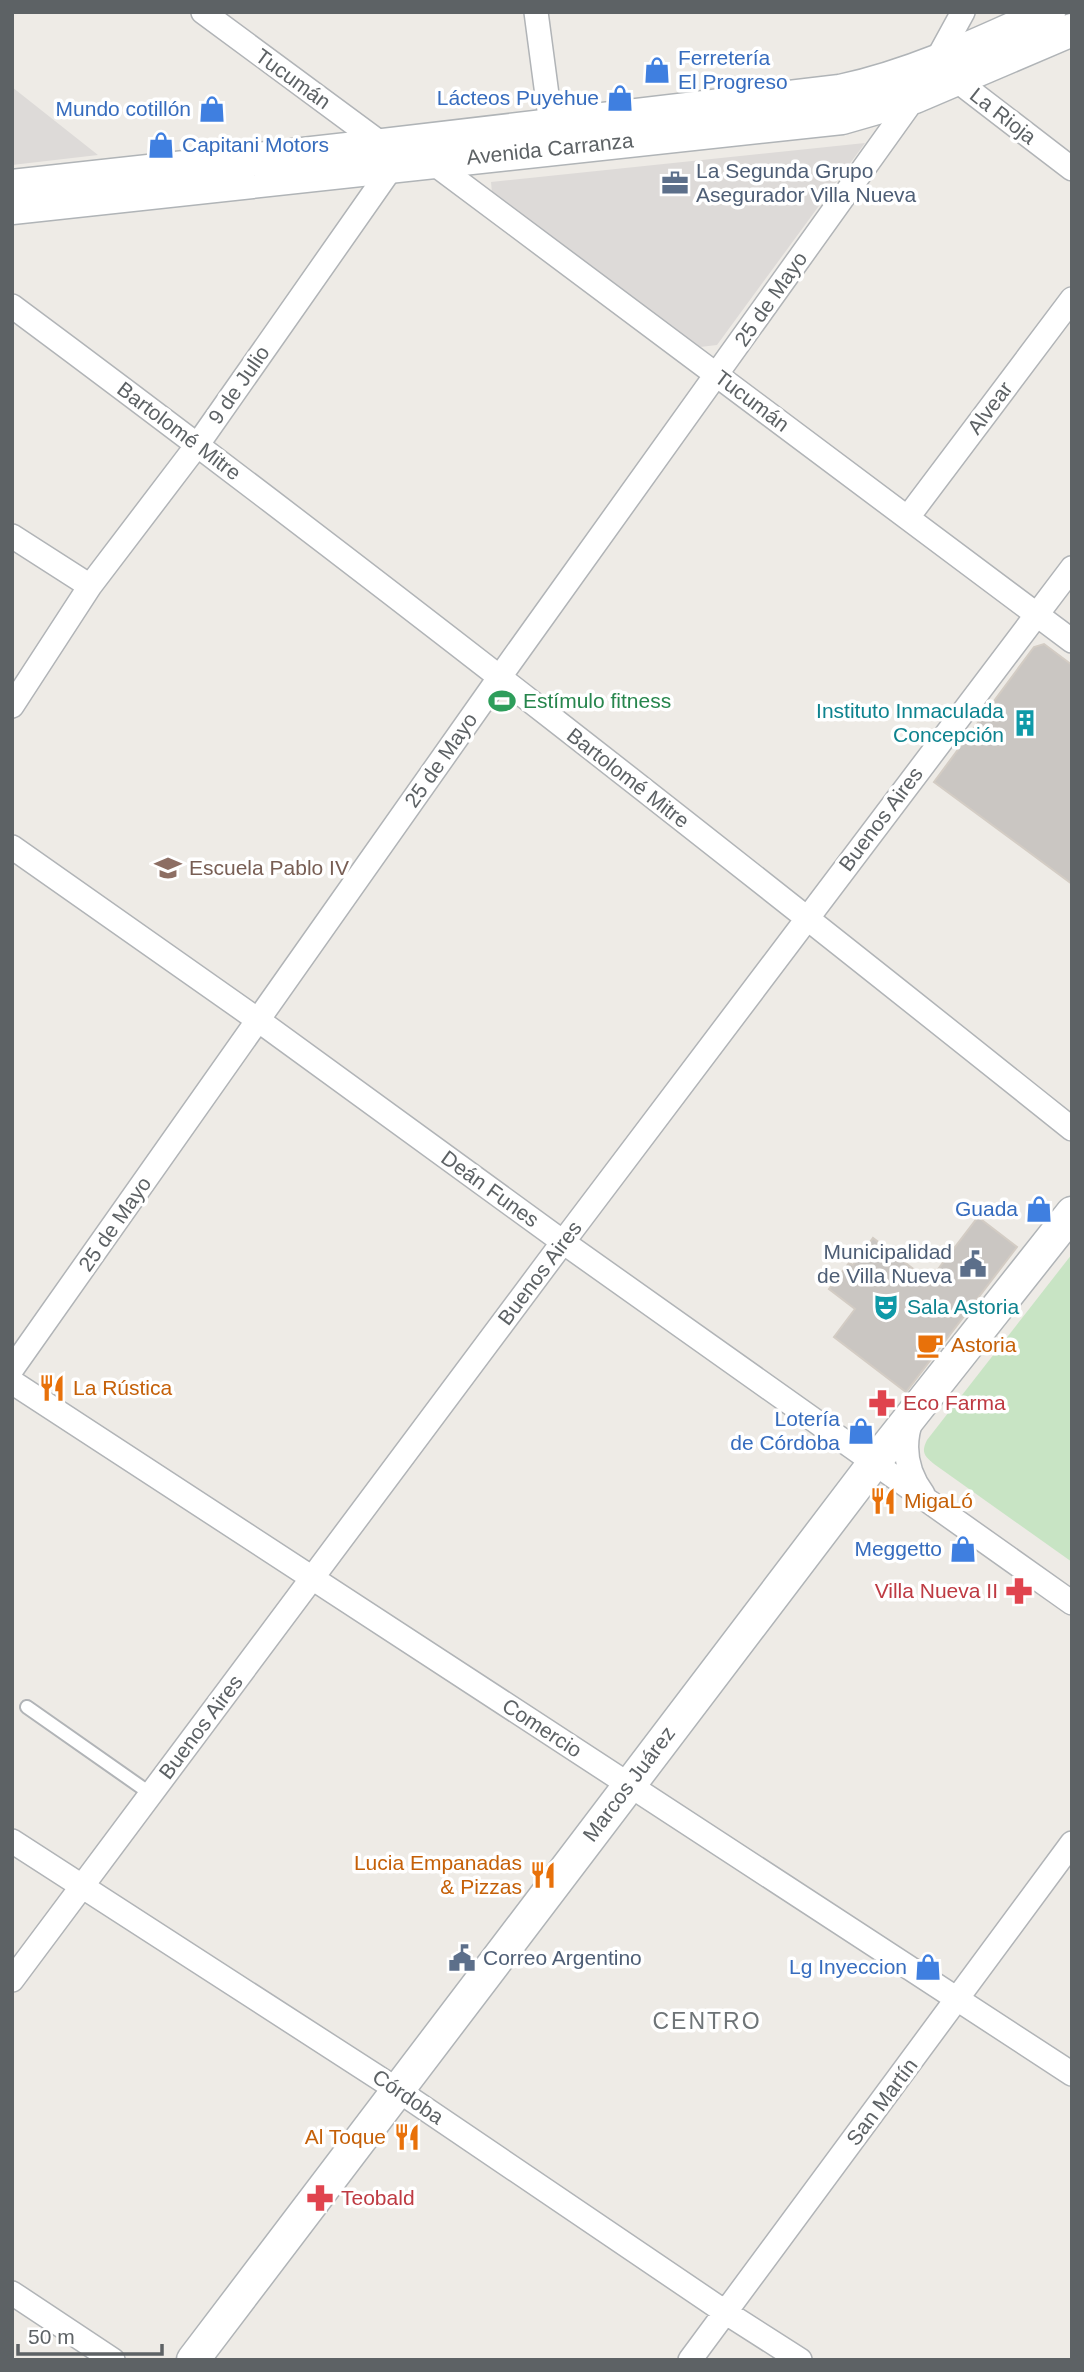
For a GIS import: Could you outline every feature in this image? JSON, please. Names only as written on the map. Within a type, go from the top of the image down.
[{"type":"main road","name":"Avenida Carranza","points":[[12,186],[388,156],[432,162],[842,118],[915,97],[946,72],[1049,12]]},
{"type":"main road","name":"Avenida Carranza","points":[[12,208],[388,156],[551,125],[840,91],[946,72],[1072,30]]},
{"type":"main road","name":"Marcos Juárez","points":[[193,2360],[874,1463],[1072,1213]]},
{"type":"street","name":"Tucumán","points":[[204,12],[388,156]]},
{"type":"street","points":[[537,12],[551,125]]},
{"type":"street","points":[[946,72],[963,12]]},
{"type":"street","name":"La Rioja","points":[[946,72],[1072,170]]},
{"type":"street","name":"25 de Mayo","points":[[12,1369],[499,678],[915,97]]},
{"type":"street","name":"9 de Julio","points":[[12,706],[90,586],[198,444],[388,156]]},
{"type":"street","name":"Tucumán","points":[[432,162],[1072,641]]},
{"type":"street","name":"Alvear","points":[[908,517],[1072,299]]},
{"type":"street","name":"Bartolomé Mitre","points":[[12,306],[198,444],[807,918],[1072,1129]]},
{"type":"street","points":[[12,536],[90,586]]},
{"type":"street","name":"Buenos Aires","points":[[12,1980],[563,1242],[1072,568]]},
{"type":"street","name":"Deán Funes","points":[[12,847],[1072,1602]]},
{"type":"street","name":"Comercio","points":[[12,1382],[1072,2074]]},
{"type":"street","points":[[914,1412],[908,1428],[906,1452],[912,1475],[928,1501]]},
{"type":"street","name":"Córdoba","points":[[12,1841],[399,2091],[800,2360]]},
{"type":"street","name":"San Martín","points":[[690,2360],[1072,1843]]},
{"type":"street","points":[[12,2293],[113,2360]]},
{"type":"lane","points":[[27,1707],[151,1794]]},
{"type":"shaded area","points":[[12,87],[98,155],[12,165]]},
{"type":"shaded area","points":[[865,143],[717,345],[700,347],[492,193],[491,182]]},
{"type":"green space","points":[[1072,1254],[1072,1562],[934,1464],[926,1456],[924,1448],[927,1440]]},
{"type":"building","name":"Instituto Inmaculada Concepción","points":[[1044,644],[1072,665],[1072,884],[934,782],[1034,647]]},
{"type":"building","points":[[978,1217],[1017,1247],[906,1392],[834,1337],[855,1309],[829,1289],[849,1263],[853,1265],[873,1238],[929,1281]]},
{"type":"place","name":"Ferretería El Progreso","points":[[657,70]]},
{"type":"place","name":"Lácteos Puyehue","points":[[620,98]]},
{"type":"place","name":"Mundo cotillón","points":[[212,109]]},
{"type":"place","name":"Capitani Motors","points":[[161,145]]},
{"type":"place","name":"La Segunda Grupo Asegurador Villa Nueva","points":[[675,183]]},
{"type":"place","name":"Estímulo fitness","points":[[502,701]]},
{"type":"place","name":"Instituto Inmaculada Concepción","points":[[1025,723]]},
{"type":"place","name":"Escuela Pablo IV","points":[[168,868]]},
{"type":"place","name":"Guada","points":[[1039,1209]]},
{"type":"place","name":"Municipalidad de Villa Nueva","points":[[973,1264]]},
{"type":"place","name":"Sala Astoria","points":[[886,1307]]},
{"type":"place","name":"Astoria","points":[[930,1345]]},
{"type":"place","name":"La Rústica","points":[[52,1388]]},
{"type":"place","name":"Eco Farma","points":[[882,1403]]},
{"type":"place","name":"Lotería de Córdoba","points":[[861,1431]]},
{"type":"place","name":"MigaLó","points":[[883,1501]]},
{"type":"place","name":"Meggetto","points":[[963,1549]]},
{"type":"place","name":"Villa Nueva II","points":[[1019,1591]]},
{"type":"place","name":"Lucia Empanadas & Pizzas","points":[[543,1875]]},
{"type":"place","name":"Correo Argentino","points":[[462,1958]]},
{"type":"place","name":"Lg Inyeccion","points":[[928,1967]]},
{"type":"place","name":"Al Toque","points":[[407,2137]]},
{"type":"place","name":"Teobald","points":[[320,2198]]},
{"type":"district","name":"CENTRO","points":[[707,2021]]}]
